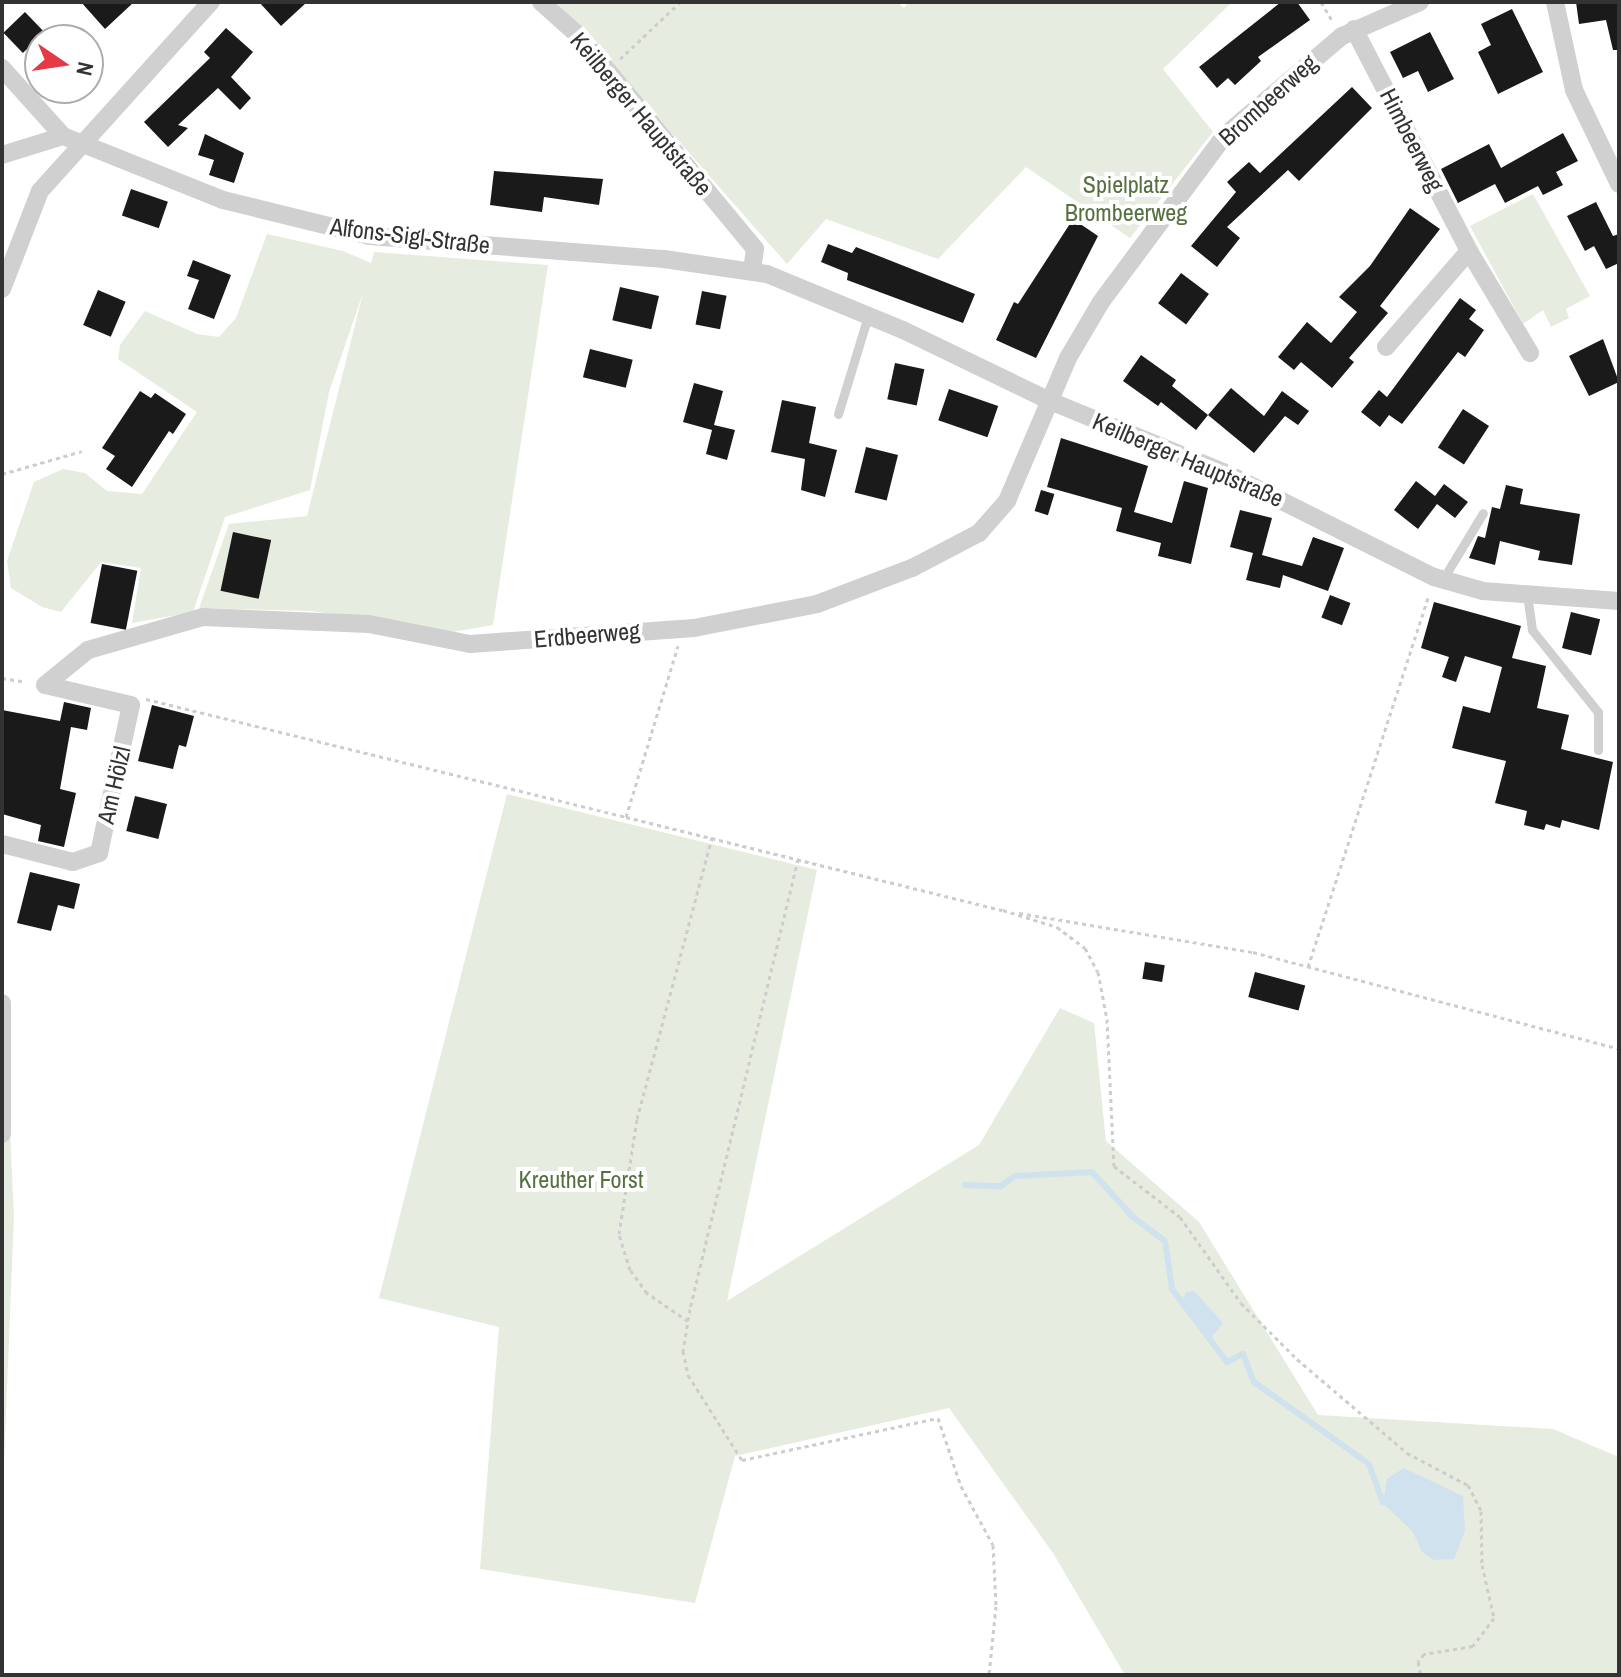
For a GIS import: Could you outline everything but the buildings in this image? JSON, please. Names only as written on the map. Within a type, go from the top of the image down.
[{"type":"street","points":[[2,289],[40,191],[211,2]]},
{"type":"street","name":"Keilberger Hauptstraße","points":[[541,2],[609,70],[676,160],[755,249],[760,273],[868,316],[1050,401],[1228,474],[1439,578],[1483,591],[1619,601]]},
{"type":"street","name":"Brombeerweg","points":[[1050,401],[1068,358],[1101,302],[1225,135],[1277,86],[1354,29],[1420,2]]},
{"type":"street","points":[[1555,2],[1574,90],[1619,184]]},
{"type":"street","name":"Himbeerweg","points":[[1354,29],[1469,251],[1530,353]]},
{"type":"street","points":[[2,68],[63,136],[2,155]]},
{"type":"street","name":"Alfons-Sigl-Straße","points":[[63,136],[85,141],[223,200],[370,236],[760,273]]},
{"type":"street","points":[[1386,347],[1469,251]]},
{"type":"street","name":"Erdbeerweg","points":[[45,685],[88,650],[203,617],[369,624],[470,644],[683,627],[817,604],[912,568],[979,533],[1007,501],[1050,401]]},
{"type":"street","points":[[45,685],[131,705]]},
{"type":"street","name":"Am Hölzl","points":[[2,844],[73,862],[99,853],[131,705]]},
{"type":"street","points":[[2,1003],[2,1134]]},
{"type":"lane","points":[[838,414],[868,316]]},
{"type":"lane","points":[[1439,578],[1483,513]]},
{"type":"lane","points":[[1527,594],[1532,630],[1598,712],[1598,750]]},
{"type":"path","points":[[609,70],[680,2]]},
{"type":"path","points":[[2,474],[82,451]]},
{"type":"path","points":[[1308,967],[1439,578]]},
{"type":"path","points":[[626,817],[683,627]]},
{"type":"path","points":[[2,678],[45,685]]},
{"type":"path","points":[[131,705],[140,698],[155,701],[1003,910],[1057,927],[1085,948],[1098,972],[1107,1019],[1114,1166],[1180,1217],[1241,1303],[1297,1359],[1407,1453],[1468,1485],[1481,1511],[1482,1565],[1494,1618],[1473,1646],[1424,1654],[1418,1662],[1421,1675]]},
{"type":"path","points":[[688,1321],[647,1293],[630,1270],[619,1234],[637,1119],[712,837]]},
{"type":"path","points":[[798,858],[688,1321],[683,1351],[688,1375],[742,1460],[938,1418],[961,1486],[993,1545],[996,1606],[989,1675]]},
{"type":"path","points":[[1003,910],[1253,952],[1619,1049]]},
{"type":"green space","name":"Spielplatz Brombeerweg","points":[[556,2],[897,2],[904,8],[909,2],[1232,2],[1163,69],[1213,132],[1130,238],[1026,167],[938,259],[826,219],[787,264]]},
{"type":"green space","points":[[1533,194],[1590,296],[1566,309],[1569,318],[1551,327],[1543,310],[1523,324],[1470,226]]},
{"type":"green space","points":[[267,234],[343,251],[371,263],[374,252],[548,265],[493,625],[452,632],[311,611],[199,608],[229,524],[307,516],[363,293],[329,392],[310,490],[225,517],[193,612],[132,623],[141,568],[101,562],[61,612],[42,607],[11,588],[7,561],[34,482],[63,469],[85,473],[107,491],[142,494],[197,412],[118,359],[120,345],[145,311],[197,334],[219,337],[236,318]]},
{"type":"green space","name":"Kreuther Forst","points":[[507,794],[817,870],[727,1301],[979,1145],[1060,1008],[1094,1023],[1106,1141],[1199,1222],[1318,1415],[1553,1429],[1619,1457],[1619,1675],[1125,1675],[1053,1553],[949,1408],[735,1456],[695,1603],[480,1569],[499,1327],[379,1298]]},
{"type":"green space","points":[[2,961],[14,1216],[2,1512]]},
{"type":"water","points":[[1194,1291],[1223,1323],[1210,1339],[1180,1305],[1186,1292]]},
{"type":"water","points":[[1404,1468],[1463,1496],[1465,1531],[1454,1559],[1434,1560],[1422,1552],[1413,1532],[1383,1503],[1387,1479]]},
{"type":"waterway","points":[[965,1185],[1001,1186],[1015,1176],[1092,1172],[1133,1217],[1165,1241],[1172,1289],[1227,1362],[1243,1354],[1254,1382],[1369,1464],[1383,1503]]}]
